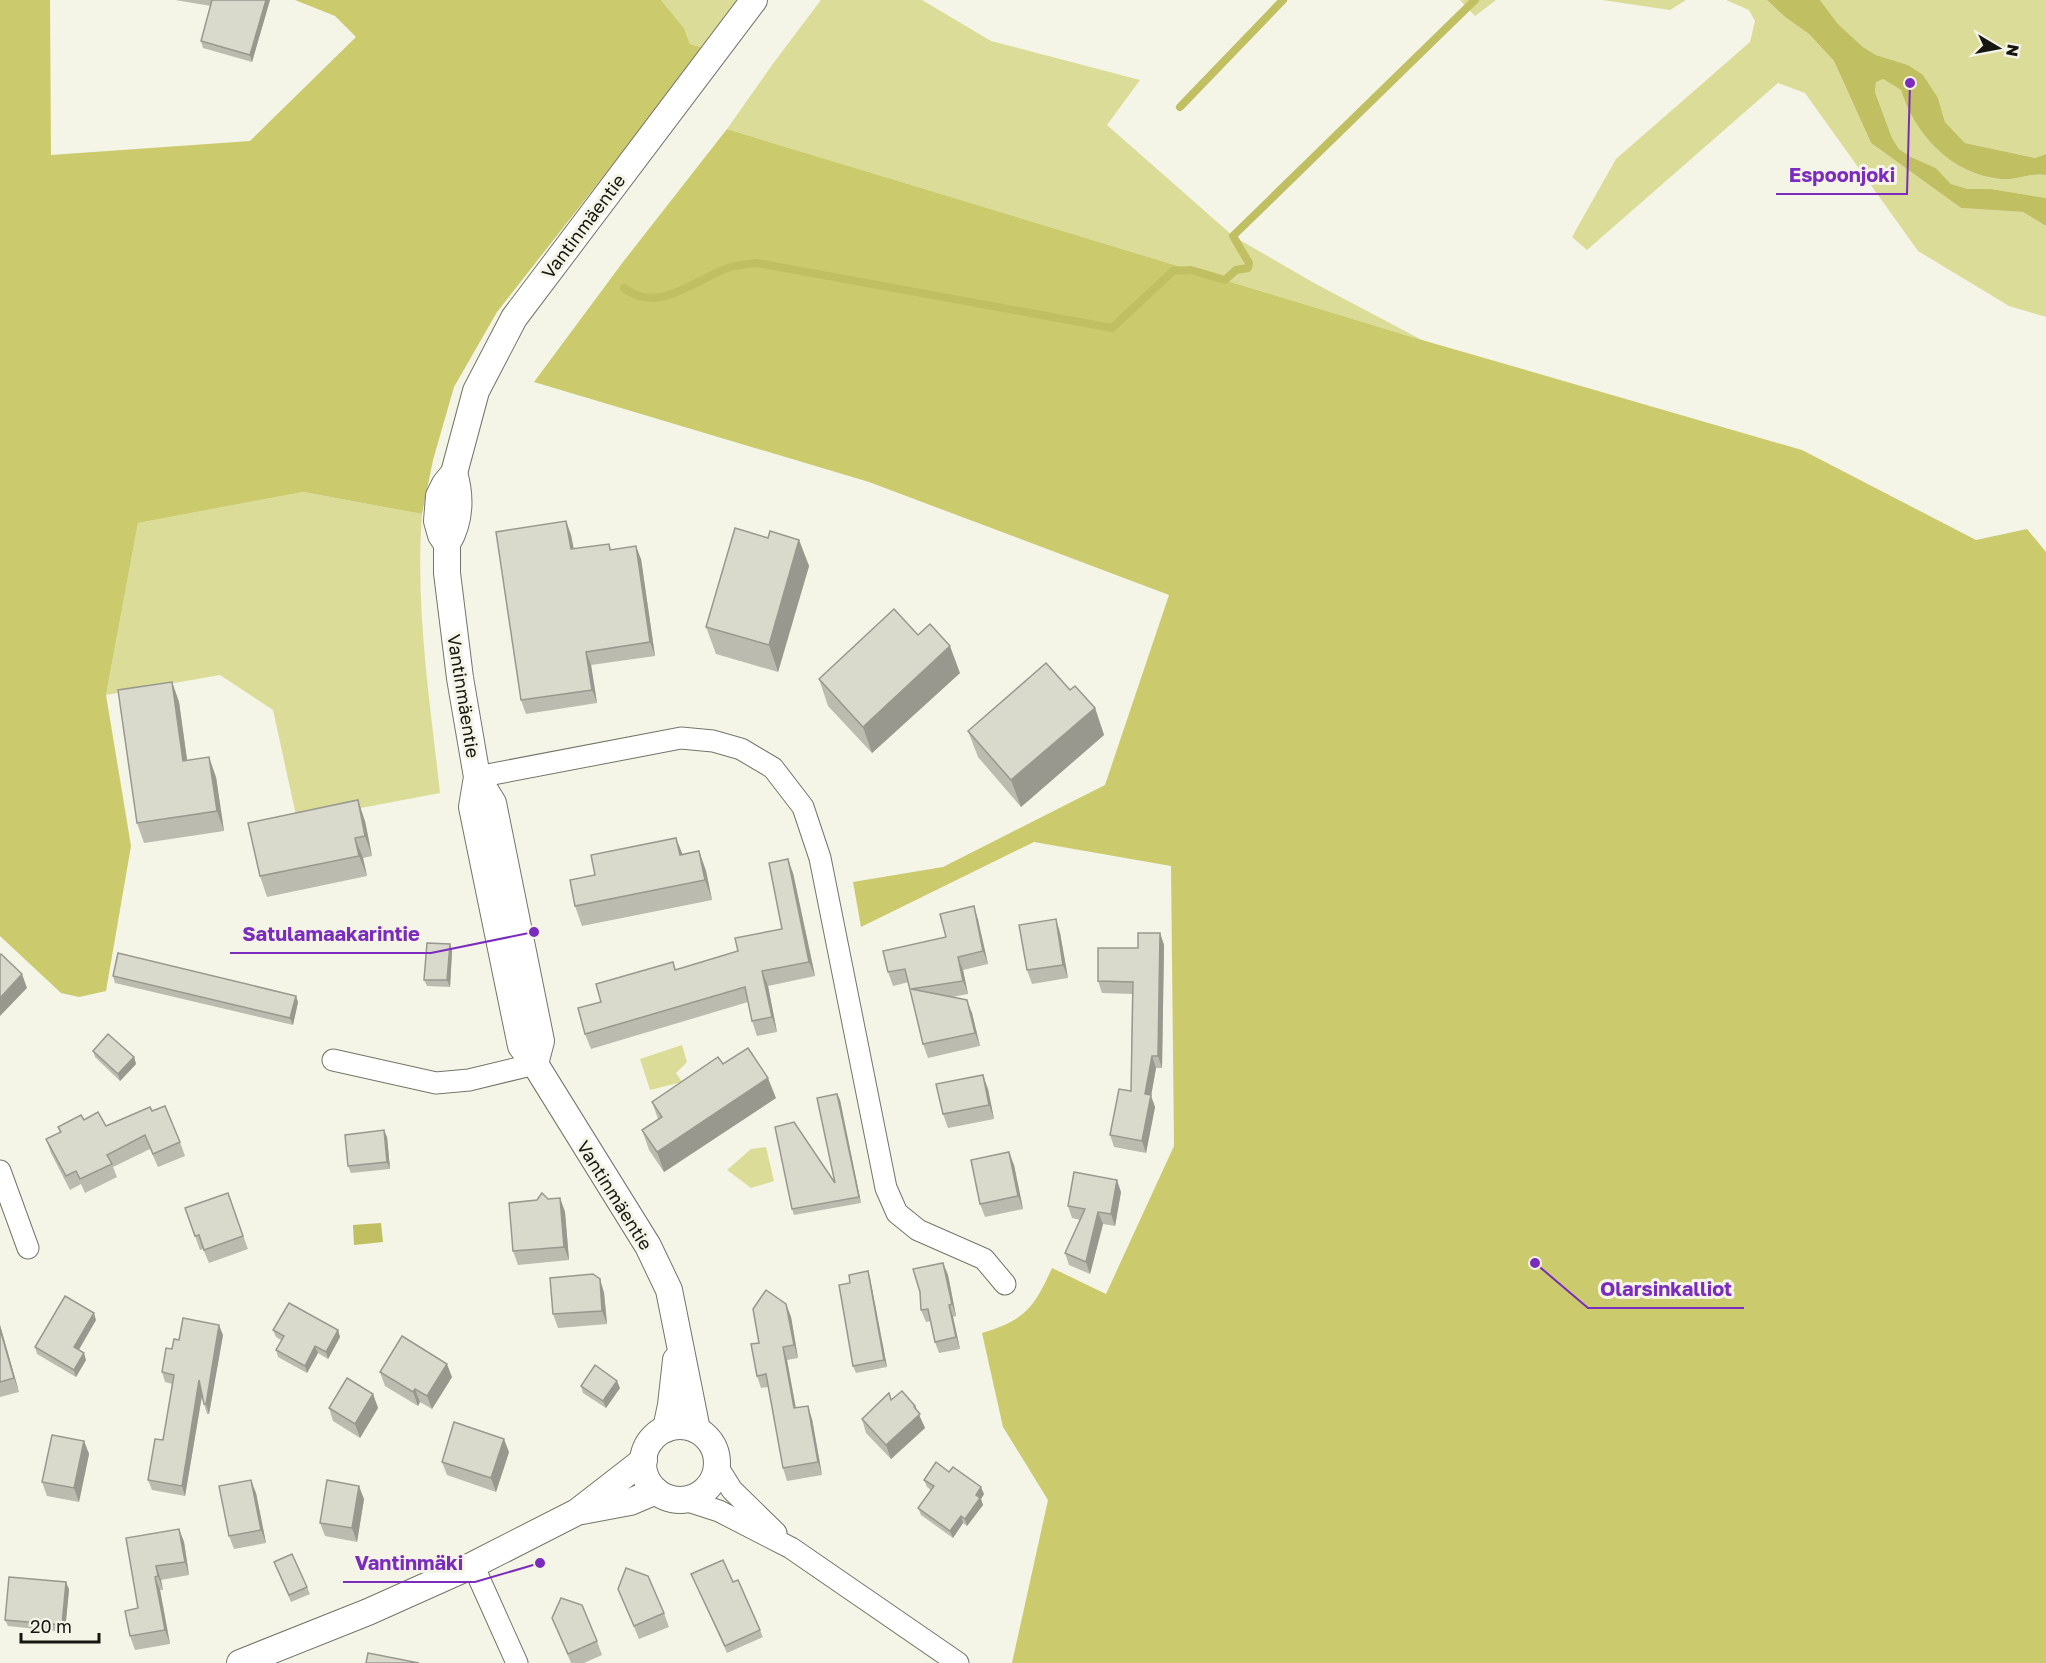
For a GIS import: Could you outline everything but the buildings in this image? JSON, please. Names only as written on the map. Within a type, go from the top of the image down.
[{"type":"street","name":"Vantinmäentie","points":[[697,1430],[669,1290],[648,1246],[535,1064],[541,1041],[493,803],[477,777],[460,678],[447,573],[447,544],[441,535],[437,521],[439,496],[454,473],[476,391],[514,318],[754,0]]},
{"type":"street","points":[[477,777],[681,738],[713,741],[741,749],[773,768],[803,807],[820,858],[886,1188],[897,1213],[918,1230],[984,1258],[1005,1284]]},
{"type":"street","points":[[333,1060],[436,1083],[470,1080],[535,1064]]},
{"type":"street","points":[[0,1171],[28,1248]]},
{"type":"street","name":"Vantinmäentie","points":[[666,1429],[679,1333]]},
{"type":"street","points":[[685,1500],[697,1496],[707,1488],[714,1478],[717,1455],[706,1436],[687,1426],[676,1426],[666,1429],[651,1441],[644,1460],[644,1471],[656,1491],[670,1498],[685,1500],[718,1511],[791,1548],[958,1663]]},
{"type":"street","points":[[240,1663],[368,1612],[473,1565],[577,1512],[644,1460]]},
{"type":"street","points":[[717,1466],[732,1490],[791,1548]]},
{"type":"street","points":[[577,1512],[630,1502],[656,1491]]},
{"type":"street","points":[[473,1565],[517,1663]]},
{"type":"green space","points":[[661,0],[741,0],[704,48],[690,44],[684,28]]},
{"type":"green space","points":[[821,0],[922,0],[991,41],[1140,80],[1107,125],[1233,236],[1314,283],[1422,340],[727,129]]},
{"type":"green space","points":[[1460,0],[1496,0],[1475,16]]},
{"type":"green space","points":[[1602,0],[1686,0],[1670,10]]},
{"type":"green space","points":[[1726,0],[1767,0],[1785,17],[1809,34],[1834,61],[1871,143],[1961,208],[2023,212],[2046,226],[2046,317],[2009,306],[1918,251],[1805,93],[1778,83],[1587,250],[1572,237],[1616,159],[1750,42],[1755,21],[1749,10]]},
{"type":"green space","points":[[1820,0],[2046,0],[2046,154],[2035,158],[1965,143],[1945,122],[1938,98],[1908,65],[1876,55],[1863,47],[1838,24]]},
{"type":"green space","points":[[1883,79],[1901,90],[1915,121],[1938,149],[1952,161],[1983,176],[2000,179],[2046,175],[2046,198],[1991,189],[1968,189],[1951,184],[1936,168],[1899,149],[1892,138],[1875,92],[1876,81]]},
{"type":"green space","points":[[303,492],[422,514],[420,584],[422,619],[440,793],[297,820],[273,710],[220,675],[106,695],[138,523]]},
{"type":"green space","points":[[682,1045],[687,1062],[676,1073],[682,1082],[650,1090],[640,1059]]},
{"type":"green space","points":[[766,1147],[774,1181],[751,1188],[727,1170],[751,1149]]},
{"type":"shaded area","points":[[0,0],[50,0],[51,155],[250,141],[356,37],[335,16],[295,0],[661,0],[684,28],[690,44],[704,48],[497,312],[454,387],[433,460],[422,514],[303,492],[138,523],[106,695],[131,846],[106,991],[79,997],[61,993],[0,936]]},
{"type":"shaded area","points":[[1767,0],[1820,0],[1838,24],[1863,47],[1876,55],[1908,65],[1923,75],[1938,98],[1945,122],[1965,143],[2035,158],[2046,154],[2046,175],[2000,179],[1967,170],[1951,161],[1926,136],[1915,122],[1901,90],[1883,79],[1876,82],[1875,92],[1892,138],[1899,149],[1936,168],[1951,184],[1968,189],[1991,189],[2046,198],[2046,226],[2023,212],[1961,208],[1871,143],[1834,61],[1809,34],[1785,17]]},
{"type":"shaded area","points":[[727,129],[1422,340],[1802,450],[1976,540],[2027,529],[2046,552],[2046,1663],[1012,1663],[1048,1500],[1003,1427],[982,1333],[1009,1323],[1026,1311],[1040,1293],[1052,1268],[1106,1294],[1174,1146],[1171,866],[1034,842],[861,927],[853,882],[943,867],[1105,785],[1169,595],[869,482],[534,382],[623,262]]},
{"type":"shaded area","points":[[381,1223],[383,1242],[354,1245],[353,1225]]},
{"type":"waterway","points":[[1180,107],[1283,0]]},
{"type":"waterway","points":[[624,288],[636,295],[649,298],[662,297],[729,268],[757,263],[1112,328],[1173,271],[1191,270],[1225,280],[1236,270],[1248,268],[1249,263],[1233,236],[1475,0]]},
{"type":"place","name":"Espoonjoki","points":[[1910,83]]},
{"type":"place","name":"Satulamaakarintie","points":[[534,932]]},
{"type":"place","name":"Olarsinkalliot","points":[[1535,1263]]},
{"type":"place","name":"Vantinmäki","points":[[540,1563]]}]
